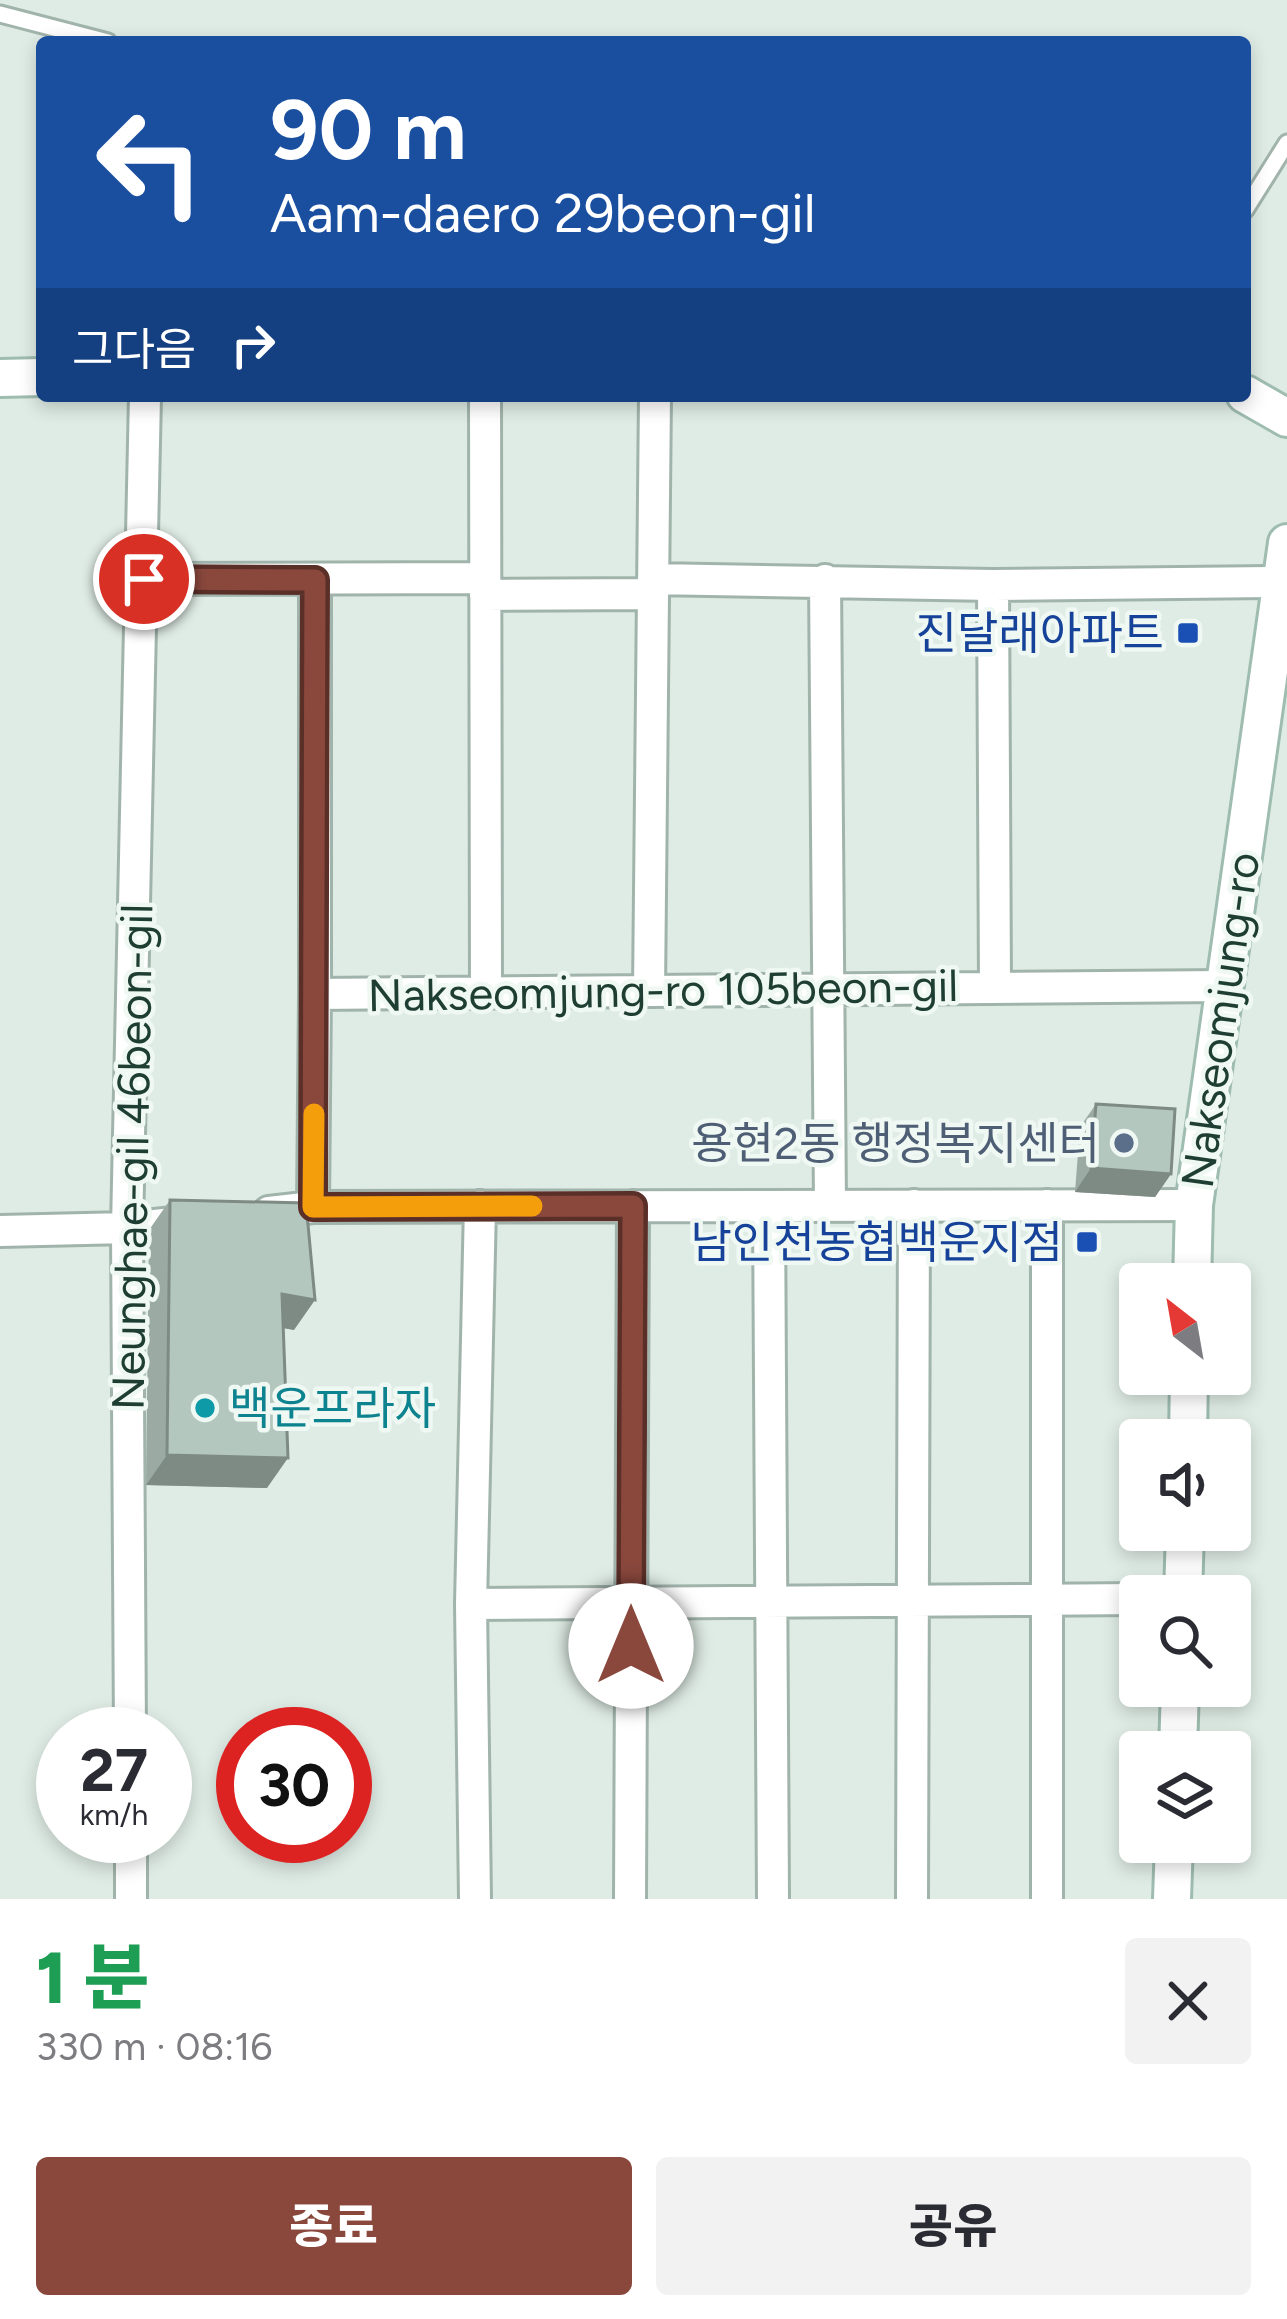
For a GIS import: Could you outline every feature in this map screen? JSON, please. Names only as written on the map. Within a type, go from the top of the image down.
[{"type":"street","points":[[0,378],[36,377]]},
{"type":"street","points":[[1251,397],[1287,418]]},
{"type":"street","name":"Neunghae-gil 46beon-gil","points":[[130,1707],[127,1228],[146,402]]},
{"type":"street","points":[[485,402],[486,992]]},
{"type":"street","points":[[649,991],[655,402]]},
{"type":"street","name":"Nakseomjung-ro","points":[[1193,1263],[1194,1205],[1287,543]]},
{"type":"street","points":[[144,579],[485,587],[825,580],[994,585],[1282,582]]},
{"type":"street","points":[[315,580],[315,994]]},
{"type":"street","points":[[825,580],[830,1205]]},
{"type":"street","points":[[994,585],[995,986]]},
{"type":"street","name":"Nakseomjung-ro 105beon-gil","points":[[313,1207],[315,994],[1225,986]]},
{"type":"street","points":[[912,1899],[914,1205]]},
{"type":"street","points":[[1047,1205],[1047,1899]]},
{"type":"street","points":[[0,1231],[127,1228],[313,1207],[1194,1205]]},
{"type":"street","points":[[476,1899],[471,1604],[480,1206]]},
{"type":"street","points":[[630,1899],[633,1206]]},
{"type":"street","points":[[769,1206],[773,1899]]},
{"type":"street","points":[[471,1604],[1119,1599]]},
{"type":"street","points":[[131,1863],[131,1899]]},
{"type":"street","points":[[1172,1899],[1173,1863]]},
{"type":"lane","points":[[0,14],[84,36]]},
{"type":"lane","points":[[1251,201],[1287,143]]},
{"type":"building","points":[[1096,1104],[1175,1109],[1171,1174],[1091,1168]]},
{"type":"building","name":"백운프라자","points":[[170,1200],[306,1203],[315,1300],[282,1294],[288,1458],[167,1455]]},
{"type":"slow traffic","points":[[314,1114],[313,1207],[532,1206]]},
{"type":"place","name":"진달래아파트","points":[[1188,633]]},
{"type":"place","name":"용현2동 행정복지센터","points":[[1124,1143]]},
{"type":"place","name":"남인천농협백운지점","points":[[1087,1242]]},
{"type":"place","name":"백운프라자","points":[[205,1408]]},
{"type":"route","points":[[144,579],[315,580],[313,1207],[633,1206],[631,1646]]}]
